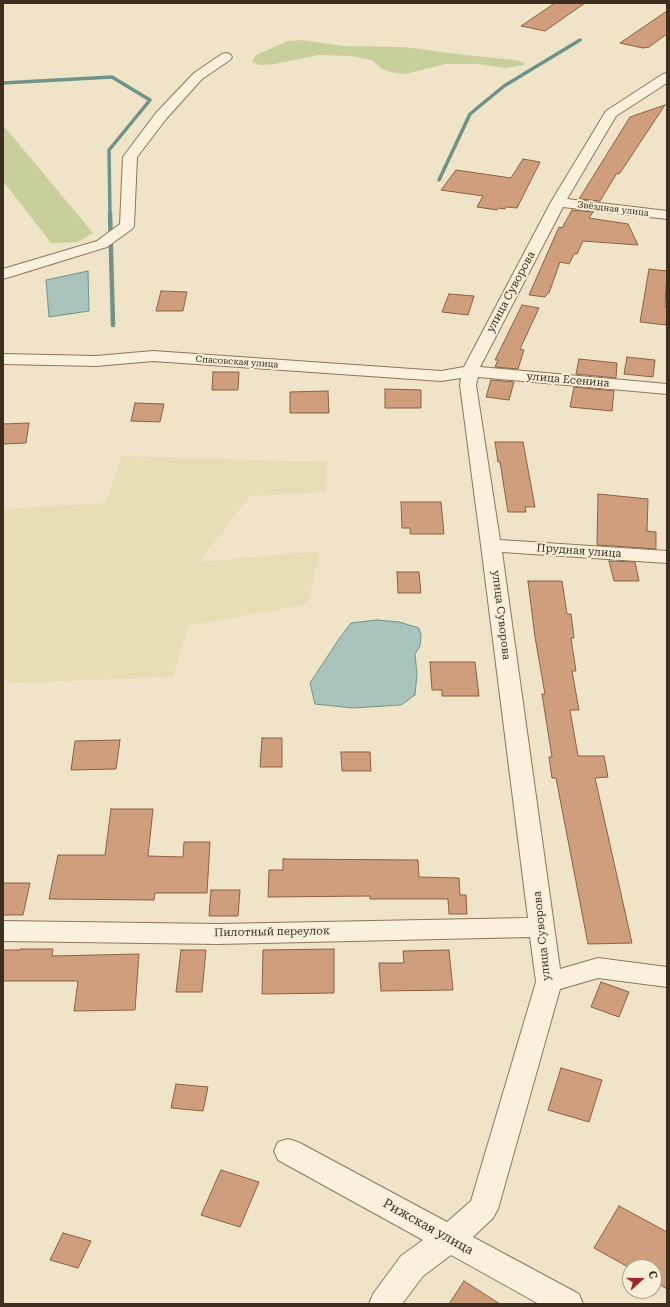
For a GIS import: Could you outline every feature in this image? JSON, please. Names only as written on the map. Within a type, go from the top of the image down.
[{"type":"street","points":[[3,274],[102,244],[127,226],[130,157],[162,116],[198,76],[226,57]]},
{"type":"street","name":"улица Суворова","points":[[449,1239],[483,1209],[549,982],[491,545],[468,385],[470,371],[558,202],[611,114],[667,77]]},
{"type":"street","name":"Звёздная улица","points":[[558,202],[667,215]]},
{"type":"street","name":"Спасовская улица","points":[[3,359],[96,361],[154,356],[441,376],[470,371]]},
{"type":"street","name":"улица Есенина","points":[[470,371],[667,389]]},
{"type":"street","name":"Прудная улица","points":[[491,545],[667,557]]},
{"type":"street","name":"Пилотный переулок","points":[[3,931],[218,934],[542,927]]},
{"type":"street","points":[[549,982],[598,968],[667,977]]},
{"type":"street","name":"Рижская улица","points":[[288,1151],[568,1304]]},
{"type":"street","points":[[384,1304],[412,1266],[449,1239]]},
{"type":"shaded area","points":[[122,456],[327,462],[326,492],[250,496],[199,562],[320,551],[308,604],[188,626],[173,677],[10,683],[3,676],[3,509],[105,503]]},
{"type":"green space","points":[[301,40],[343,46],[404,47],[516,60],[525,63],[524,65],[506,68],[477,64],[446,64],[406,74],[394,73],[382,69],[372,60],[350,56],[319,55],[275,64],[260,65],[252,62],[256,55],[288,41]]},
{"type":"green space","points":[[3,125],[93,233],[78,242],[51,243],[3,181]]},
{"type":"water","points":[[88,271],[89,311],[49,317],[46,280]]},
{"type":"water","points":[[377,620],[399,622],[419,628],[421,635],[420,646],[415,654],[417,674],[415,695],[401,705],[353,708],[315,704],[310,683],[339,639],[351,623]]},
{"type":"building","points":[[555,3],[585,3],[545,31],[521,26]]},
{"type":"building","points":[[667,11],[667,34],[649,47],[643,48],[620,43]]},
{"type":"building","points":[[665,105],[622,170],[619,174],[617,173],[600,201],[579,199],[630,117]]},
{"type":"building","points":[[523,159],[540,162],[517,208],[506,207],[505,209],[498,208],[497,210],[477,207],[483,196],[441,190],[456,170],[511,178]]},
{"type":"building","points":[[572,210],[593,212],[589,218],[628,224],[638,245],[583,241],[577,254],[574,254],[569,264],[560,262],[549,293],[545,297],[529,295],[559,227],[562,228]]},
{"type":"building","points":[[649,269],[667,271],[665,307],[667,307],[666,325],[640,322]]},
{"type":"building","points":[[161,291],[187,292],[183,311],[156,311]]},
{"type":"building","points":[[449,294],[474,296],[468,315],[442,312]]},
{"type":"building","points":[[522,305],[539,308],[520,349],[524,350],[518,369],[495,367],[498,360],[495,360]]},
{"type":"building","points":[[627,357],[655,360],[653,377],[624,374]]},
{"type":"building","points":[[579,359],[617,363],[616,378],[576,374]]},
{"type":"building","points":[[213,372],[239,372],[238,390],[212,390]]},
{"type":"building","points":[[491,380],[514,382],[509,400],[486,397]]},
{"type":"building","points":[[574,387],[614,391],[612,411],[570,407]]},
{"type":"building","points":[[385,389],[421,390],[421,408],[385,408]]},
{"type":"building","points":[[328,391],[329,413],[290,413],[290,392]]},
{"type":"building","points":[[135,403],[164,404],[160,422],[131,421]]},
{"type":"building","points":[[29,423],[26,443],[3,444],[3,424]]},
{"type":"building","points":[[495,442],[523,442],[535,507],[525,507],[526,512],[508,512],[500,462],[498,462]]},
{"type":"building","points":[[598,494],[648,499],[647,531],[656,532],[656,549],[597,545]]},
{"type":"building","points":[[401,502],[441,502],[444,534],[410,534],[410,528],[402,528]]},
{"type":"building","points":[[609,561],[635,562],[639,581],[614,581]]},
{"type":"building","points":[[397,572],[419,572],[421,593],[398,593]]},
{"type":"building","points":[[528,581],[562,581],[567,614],[571,614],[574,638],[571,638],[576,671],[572,671],[579,710],[570,710],[578,756],[604,756],[608,777],[595,778],[632,943],[588,944],[556,778],[552,778],[549,757],[552,757],[542,694],[545,694],[535,637]]},
{"type":"building","points":[[430,662],[475,662],[479,696],[442,696],[442,690],[432,690]]},
{"type":"building","points":[[262,738],[282,738],[282,767],[260,767]]},
{"type":"building","points":[[120,740],[116,769],[71,770],[75,741]]},
{"type":"building","points":[[341,752],[370,752],[371,771],[342,771]]},
{"type":"building","points":[[111,809],[153,809],[148,856],[183,857],[184,842],[210,842],[207,893],[155,893],[154,900],[49,899],[58,855],[105,855]]},
{"type":"building","points":[[283,859],[418,860],[419,877],[459,878],[460,895],[466,895],[467,914],[449,914],[448,899],[370,899],[370,896],[268,897],[269,870],[283,870]]},
{"type":"building","points":[[3,883],[30,883],[23,915],[3,915]]},
{"type":"building","points":[[211,890],[240,890],[238,916],[209,916]]},
{"type":"building","points":[[53,949],[52,956],[139,954],[135,1010],[74,1011],[78,981],[3,981],[3,950]]},
{"type":"building","points":[[334,949],[334,993],[262,994],[263,950]]},
{"type":"building","points":[[181,950],[206,950],[202,992],[176,992]]},
{"type":"building","points":[[449,950],[453,990],[381,991],[379,963],[404,963],[403,951]]},
{"type":"building","points":[[601,982],[629,992],[619,1017],[591,1007]]},
{"type":"building","points":[[561,1068],[602,1080],[589,1122],[548,1110]]},
{"type":"building","points":[[176,1084],[208,1087],[203,1111],[171,1108]]},
{"type":"building","points":[[221,1170],[259,1182],[240,1227],[201,1215]]},
{"type":"building","points":[[619,1206],[667,1232],[667,1289],[662,1286],[662,1259],[622,1259],[622,1264],[594,1248]]},
{"type":"building","points":[[63,1233],[91,1241],[78,1268],[50,1260]]},
{"type":"building","points":[[464,1281],[500,1304],[449,1304]]},
{"type":"waterway","points":[[439,180],[470,114],[504,86],[580,40]]},
{"type":"waterway","points":[[3,83],[112,77],[150,100],[109,150],[110,215]]},
{"type":"waterway","points":[[110,214],[113,325]]}]
